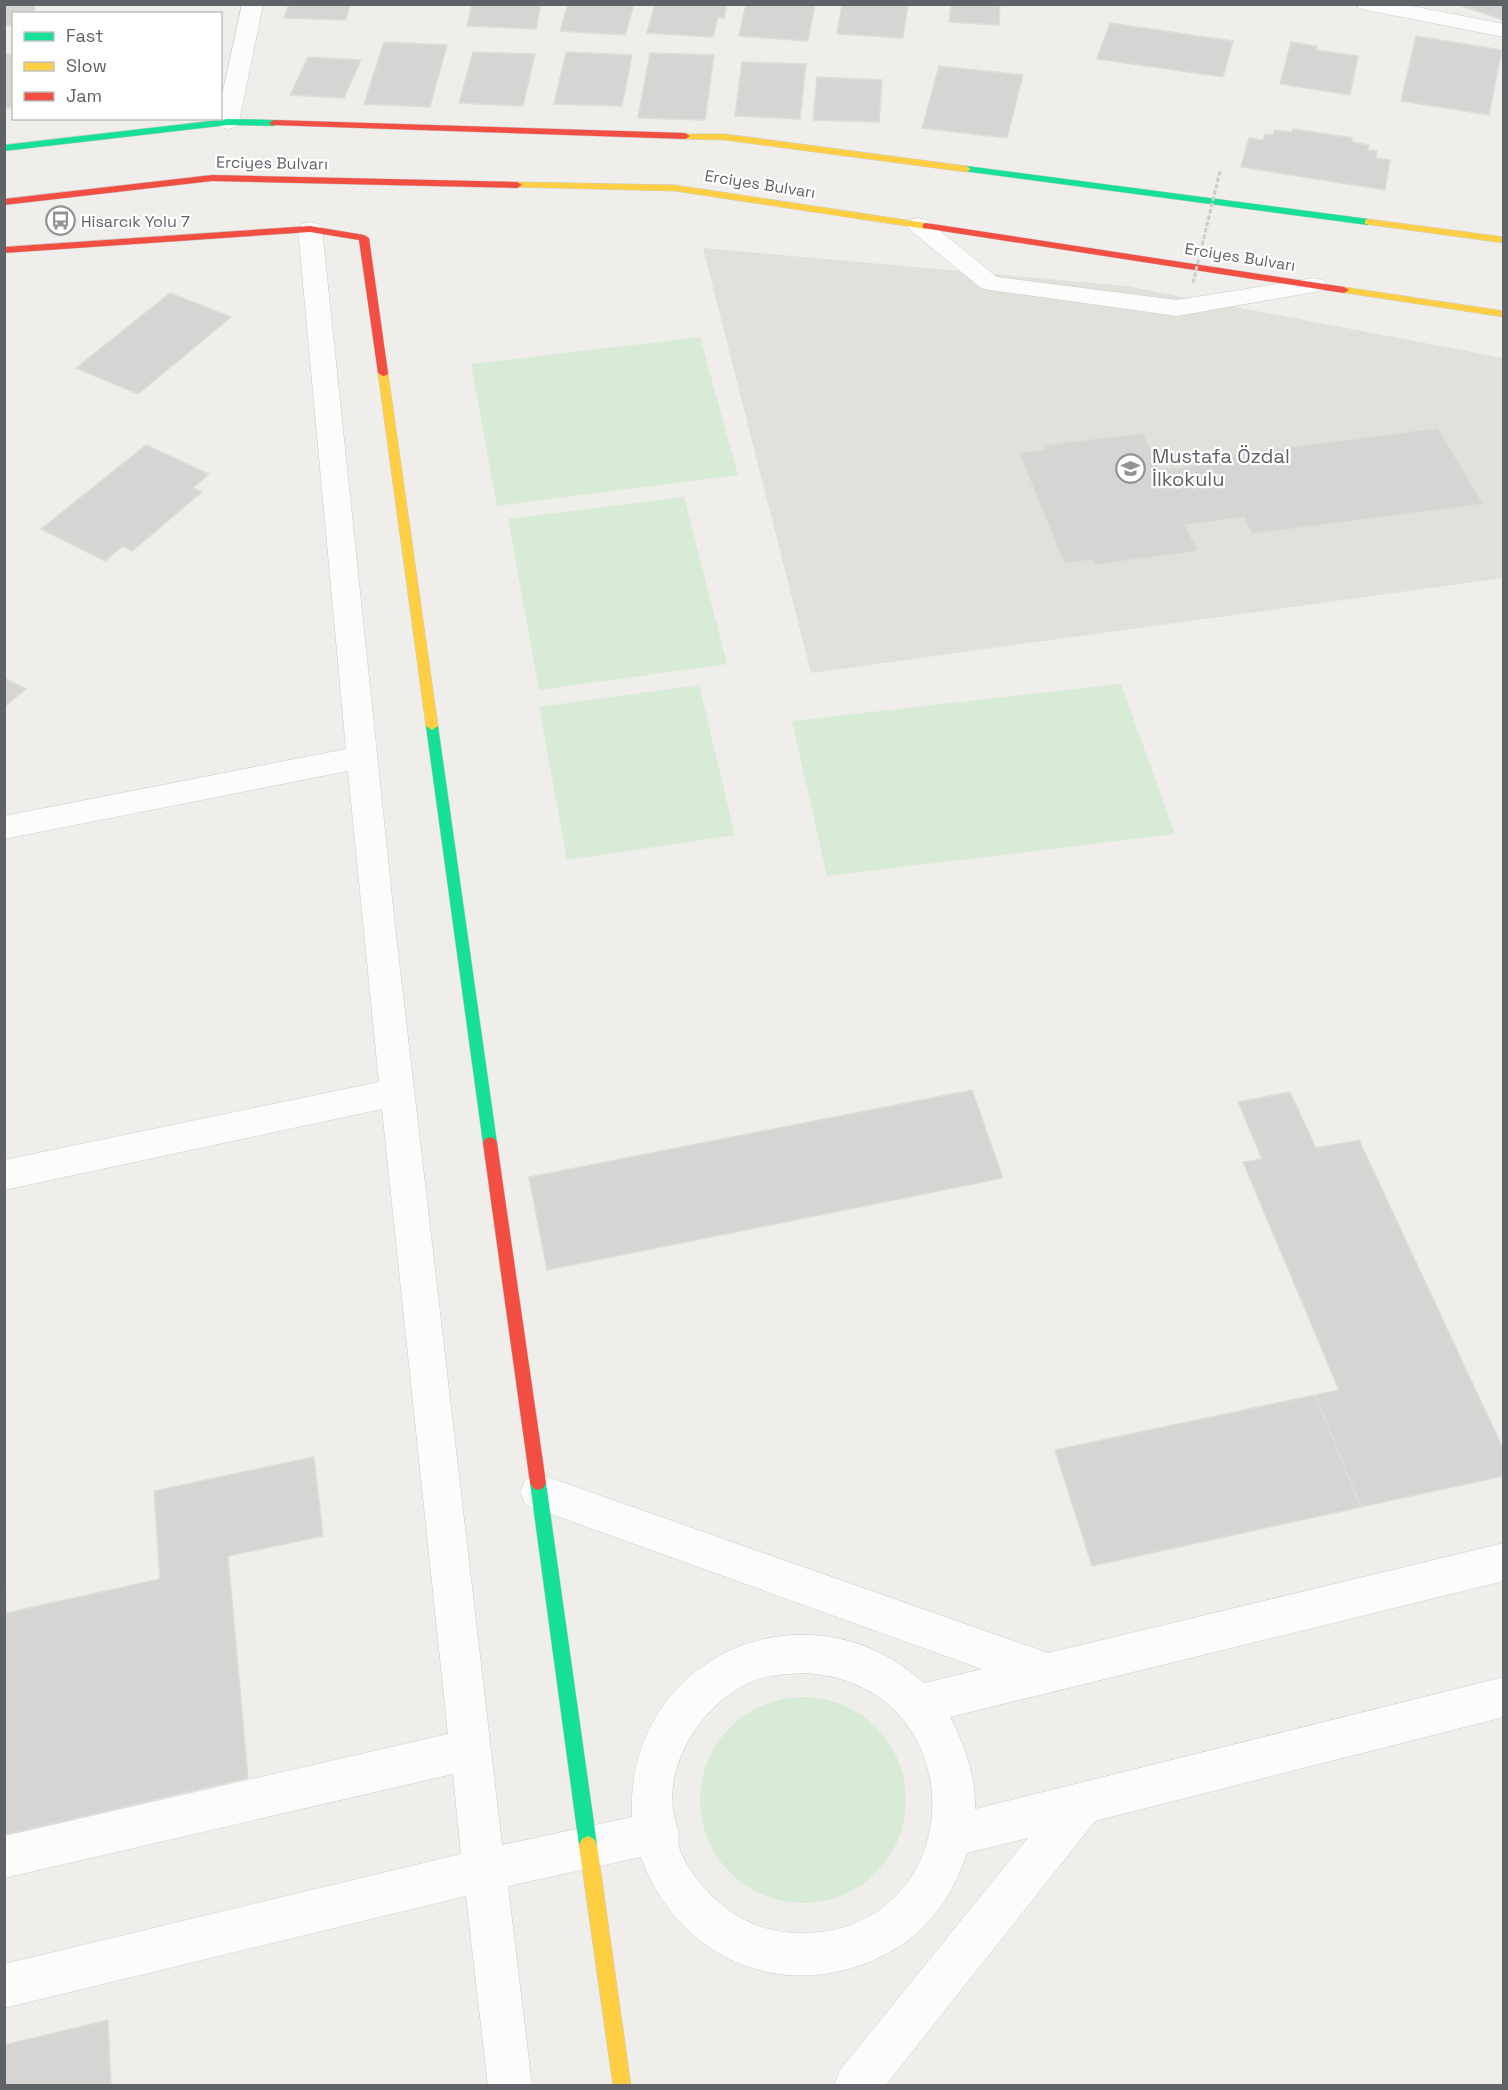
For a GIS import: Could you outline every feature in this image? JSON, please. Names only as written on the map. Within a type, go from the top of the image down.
[{"type":"main road","name":"Erciyes Bulvarı","points":[[4,148],[228,122],[725,137],[1503,240]]},
{"type":"main road","name":"Erciyes Bulvarı","points":[[4,202],[212,178],[663,187],[1503,314]]},
{"type":"main road","points":[[4,249],[310,229],[364,238],[622,2085]]},
{"type":"street","points":[[228,122],[253,4]]},
{"type":"street","points":[[1366,4],[1393,7],[1503,31]]},
{"type":"street","points":[[918,225],[990,283],[1176,308],[1314,285]]},
{"type":"street","points":[[310,229],[396,1092],[510,2085]]},
{"type":"street","points":[[4,828],[361,757]]},
{"type":"street","points":[[4,1175],[396,1092]]},
{"type":"street","points":[[539,1492],[1048,1673]]},
{"type":"street","points":[[917,1705],[1503,1562]]},
{"type":"street","points":[[782,1650],[819,1650],[855,1660],[889,1678],[917,1705],[938,1738],[950,1776],[952,1817],[944,1856],[927,1893],[899,1924],[865,1945],[855,1948],[826,1956],[785,1957],[747,1946],[711,1924],[683,1894],[664,1858],[655,1818],[656,1778],[667,1740],[687,1706],[713,1679],[745,1660],[782,1650]]},
{"type":"street","points":[[948,1837],[1503,1697]]},
{"type":"street","points":[[4,1857],[470,1749]]},
{"type":"street","points":[[856,2085],[1083,1803]]},
{"type":"street","points":[[4,1986],[484,1870],[658,1832]]},
{"type":"path","points":[[1193,283],[1220,171]]},
{"type":"shaded area","name":"Mustafa Özdal İlkokulu","points":[[703,248],[1126,286],[1503,358],[1503,578],[811,673]]},
{"type":"green space","points":[[700,337],[738,475],[497,506],[471,364]]},
{"type":"green space","points":[[684,497],[727,664],[539,690],[508,519]]},
{"type":"green space","points":[[1121,684],[1175,834],[827,876],[792,721]]},
{"type":"green space","points":[[699,685],[735,835],[567,860],[539,707]]},
{"type":"green space","points":[[803,1697],[823,1699],[842,1705],[876,1727],[898,1761],[904,1780],[906,1800],[904,1820],[898,1839],[876,1873],[842,1895],[823,1901],[803,1903],[783,1901],[764,1895],[730,1873],[708,1839],[702,1820],[700,1800],[702,1780],[708,1761],[730,1727],[764,1705],[783,1699]]},
{"type":"building","points":[[4,4],[35,4],[34,12],[12,12],[12,25],[4,26]]},
{"type":"building","points":[[289,4],[350,4],[346,20],[284,18]]},
{"type":"building","points":[[472,4],[541,4],[536,29],[467,26]]},
{"type":"building","points":[[568,4],[634,4],[625,35],[560,31]]},
{"type":"building","points":[[655,4],[727,4],[724,18],[718,17],[713,37],[647,33]]},
{"type":"building","points":[[746,4],[815,4],[808,41],[739,36]]},
{"type":"building","points":[[842,4],[908,4],[903,38],[837,34]]},
{"type":"building","points":[[951,4],[1000,4],[999,25],[949,22]]},
{"type":"building","points":[[1462,4],[1504,4],[1504,20],[1461,6]]},
{"type":"building","points":[[1110,23],[1233,41],[1223,77],[1097,59]]},
{"type":"building","points":[[1416,36],[1502,50],[1489,115],[1401,101]]},
{"type":"building","points":[[384,42],[447,45],[430,107],[364,104]]},
{"type":"building","points":[[1291,42],[1317,46],[1316,50],[1358,56],[1350,95],[1280,84]]},
{"type":"building","points":[[473,52],[535,54],[523,106],[459,103]]},
{"type":"building","points":[[566,52],[632,55],[622,106],[554,104]]},
{"type":"building","points":[[650,53],[714,55],[705,120],[638,118]]},
{"type":"building","points":[[4,54],[12,54],[12,108],[4,108]]},
{"type":"building","points":[[308,57],[361,60],[344,98],[290,95]]},
{"type":"building","points":[[742,62],[806,64],[800,119],[735,116]]},
{"type":"building","points":[[939,66],[1023,75],[1007,138],[922,128]]},
{"type":"building","points":[[817,77],[882,80],[879,122],[813,120]]},
{"type":"building","points":[[1293,129],[1352,138],[1352,142],[1369,145],[1368,150],[1377,151],[1376,158],[1390,160],[1385,190],[1241,167],[1249,138],[1263,140],[1265,134],[1273,135],[1275,130],[1292,132]]},
{"type":"building","points":[[170,293],[231,317],[138,394],[76,368]]},
{"type":"building","points":[[1438,428],[1483,504],[1252,534],[1244,517],[1185,525],[1198,551],[1094,565],[1092,560],[1064,563],[1019,453],[1046,449],[1044,445],[1143,433],[1160,470],[1217,462],[1215,457]]},
{"type":"building","points":[[146,445],[209,474],[193,488],[202,492],[132,551],[123,546],[105,561],[41,529]]},
{"type":"building","points":[[4,678],[26,689],[4,707]]},
{"type":"building","points":[[972,1090],[1003,1178],[547,1270],[529,1177]]},
{"type":"building","points":[[1290,1092],[1316,1148],[1359,1140],[1504,1451],[1504,1476],[1361,1507],[1315,1395],[1339,1390],[1243,1162],[1262,1159],[1238,1102]]},
{"type":"building","points":[[1315,1395],[1361,1507],[1092,1566],[1055,1450]]},
{"type":"building","points":[[314,1457],[323,1536],[228,1556],[248,1778],[4,1835],[4,1536],[6,1613],[160,1579],[154,1491]]},
{"type":"building","points":[[108,2020],[111,2086],[4,2086],[4,2045]]},
{"type":"traffic: fast","points":[[4,148],[228,122],[274,123]]},
{"type":"traffic: fast","points":[[966,169],[1368,222]]},
{"type":"traffic: fast","points":[[432,726],[490,1143]]},
{"type":"traffic: fast","points":[[538,1483],[588,1845]]},
{"type":"traffic: slow","points":[[685,136],[725,137],[966,169]]},
{"type":"traffic: slow","points":[[517,185],[675,188],[926,226]]},
{"type":"traffic: slow","points":[[1368,222],[1504,240]]},
{"type":"traffic: slow","points":[[1344,290],[1504,314]]},
{"type":"traffic: slow","points":[[383,373],[432,726]]},
{"type":"traffic: slow","points":[[588,1845],[622,2086]]},
{"type":"traffic: jam","points":[[274,123],[685,136]]},
{"type":"traffic: jam","points":[[4,202],[212,178],[517,185]]},
{"type":"traffic: jam","points":[[926,226],[1344,290]]},
{"type":"traffic: jam","points":[[4,250],[310,229],[364,238],[383,373]]},
{"type":"traffic: jam","points":[[490,1143],[538,1483]]},
{"type":"place","name":"Hisarcık Yolu 7","points":[[60,221]]},
{"type":"place","name":"Mustafa Özdal İlkokulu","points":[[1131,468]]}]
